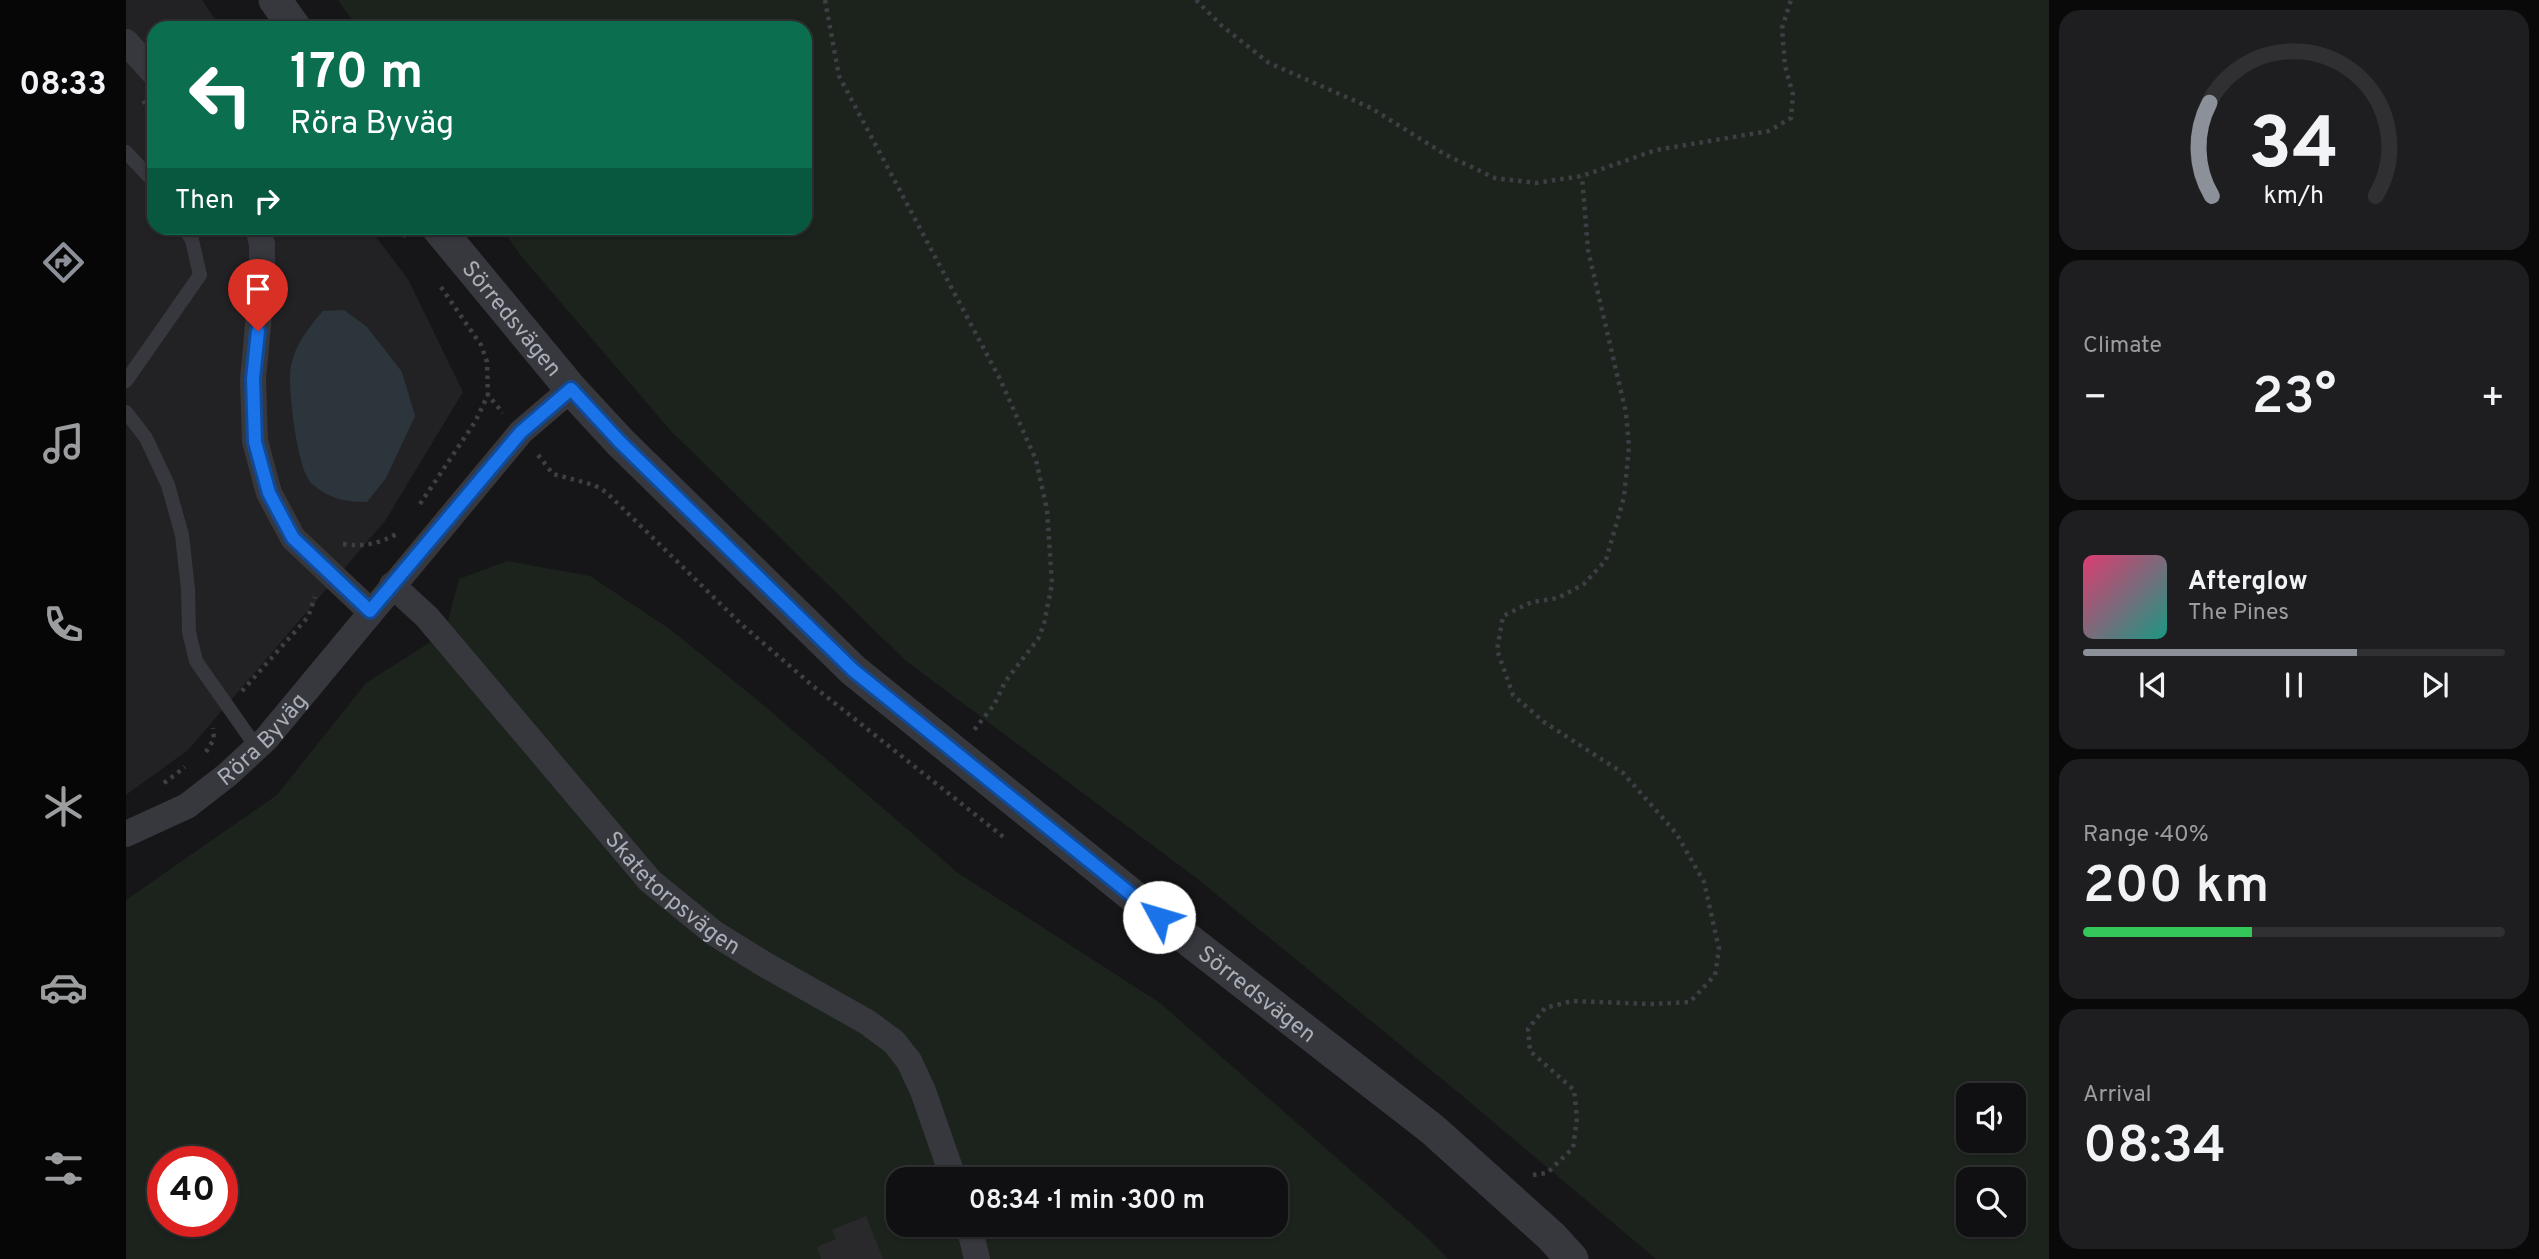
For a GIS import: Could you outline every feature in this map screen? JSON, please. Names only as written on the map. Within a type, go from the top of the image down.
[{"type":"street","points":[[275,0],[290,21]]},
{"type":"street","points":[[126,42],[147,65]]},
{"type":"street","points":[[260,235],[262,282],[253,379],[255,442],[269,493],[293,538],[370,611]]},
{"type":"street","name":"Sörredsvägen","points":[[444,235],[571,389],[620,442],[853,670],[1159,917],[1432,1129],[1572,1259]]},
{"type":"street","name":"Röra Byväg","points":[[126,834],[187,806],[257,748],[521,432],[571,389]]},
{"type":"street","name":"Skatetorpsvägen","points":[[392,585],[427,617],[650,881],[714,933],[867,1021],[894,1042],[909,1061],[923,1091],[949,1167]]},
{"type":"street","points":[[972,1237],[977,1259]]},
{"type":"lane","points":[[126,152],[147,174]]},
{"type":"lane","points":[[126,380],[200,275],[189,235]]},
{"type":"lane","points":[[126,412],[146,438],[168,485],[182,536],[190,632],[196,661],[257,748]]},
{"type":"path","points":[[825,0],[839,76],[1000,379],[1035,460],[1047,510],[1052,584],[1044,624],[1038,639],[1005,682],[993,705],[956,753]]},
{"type":"path","points":[[1196,0],[1222,26],[1269,63],[1371,108],[1446,155],[1495,178],[1536,183],[1582,176],[1656,150],[1769,131],[1791,118],[1793,95],[1785,66],[1782,28],[1791,0]]},
{"type":"path","points":[[1492,1182],[1547,1173],[1573,1148],[1577,1118],[1574,1090],[1530,1051],[1528,1029],[1545,1008],[1572,1001],[1651,1004],[1690,1002],[1715,975],[1719,949],[1704,882],[1676,833],[1623,773],[1544,722],[1513,695],[1497,650],[1503,616],[1532,601],[1558,598],[1584,584],[1606,560],[1624,497],[1629,447],[1626,413],[1588,250],[1582,176]]},
{"type":"path","points":[[417,509],[475,422],[488,395]]},
{"type":"path","points":[[332,542],[361,547],[383,542],[402,530]]},
{"type":"path","points":[[154,788],[206,752],[214,739],[213,724],[308,617],[315,595],[308,588]]},
{"type":"shaded area","points":[[126,0],[202,0],[216,21],[147,21],[147,235],[374,235],[408,279],[463,392],[385,521],[188,750],[126,795]]},
{"type":"shaded area","points":[[338,0],[2049,0],[2049,1259],[1656,1259],[1459,1093],[1195,877],[905,660],[671,431],[506,235],[812,235],[812,21],[353,21]]},
{"type":"shaded area","points":[[344,310],[367,327],[402,372],[415,416],[386,478],[367,502],[338,499],[312,484],[302,464],[293,414],[290,373],[297,348],[323,311]]},
{"type":"shaded area","points":[[507,561],[590,576],[671,630],[761,703],[958,873],[1160,1003],[1429,1239],[1448,1259],[126,1259],[126,900],[277,795],[366,683],[445,633],[459,579]]},
{"type":"building","points":[[866,1216],[883,1259],[821,1259],[817,1247],[836,1239],[832,1230]]},
{"type":"route","points":[[258,331],[253,379],[255,442],[269,493],[293,538],[370,611],[521,432],[571,389],[620,442],[853,670],[1159,917]]}]
